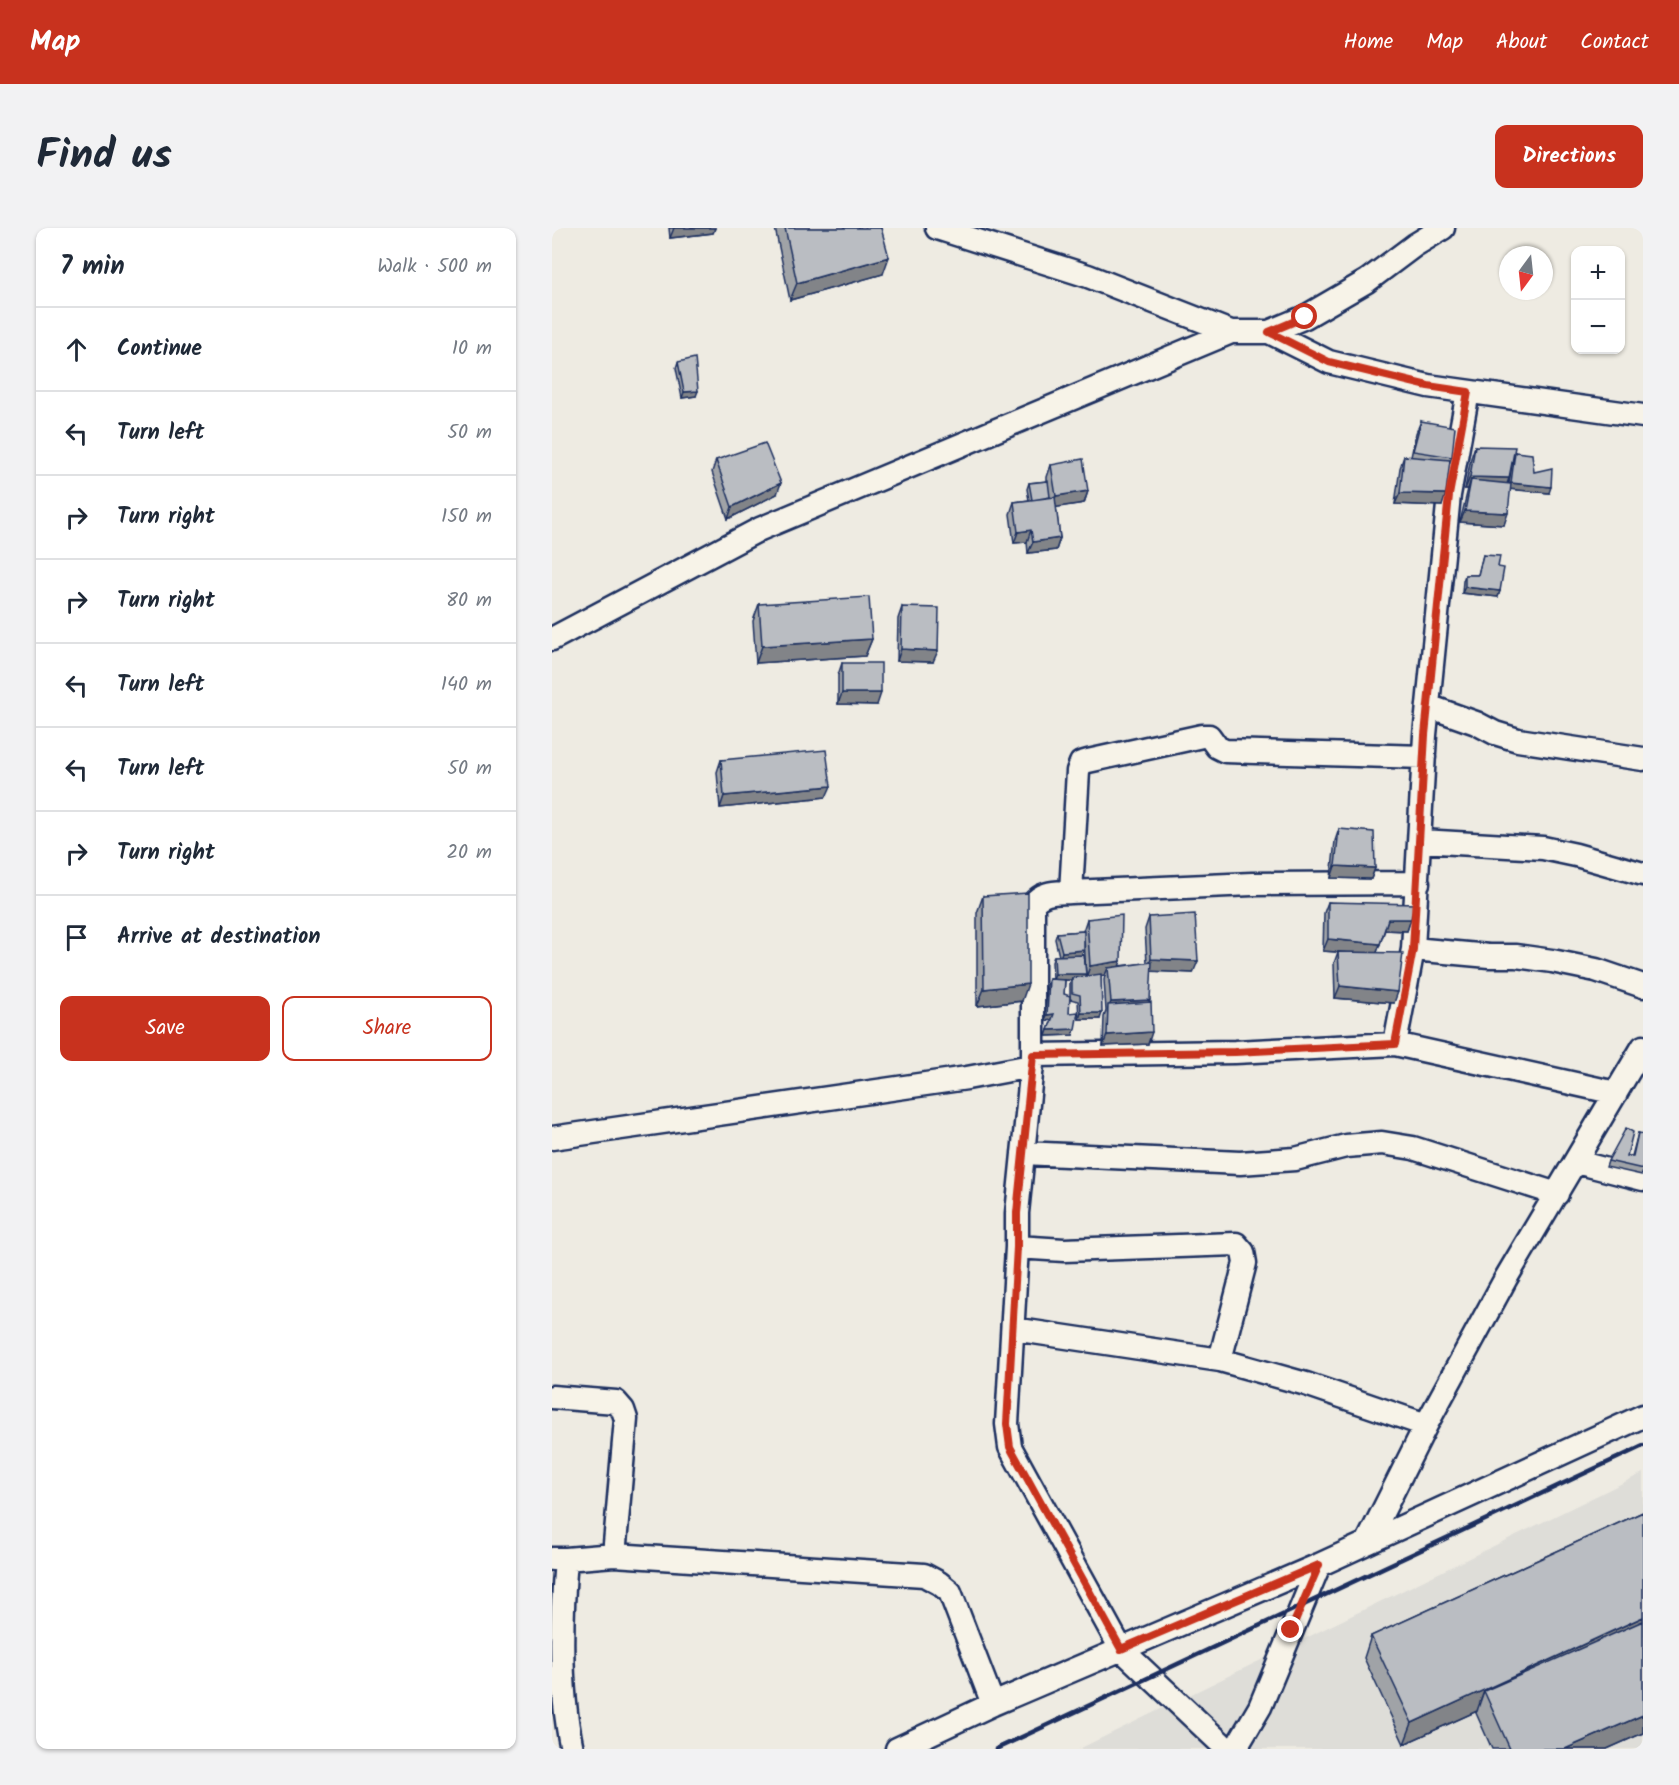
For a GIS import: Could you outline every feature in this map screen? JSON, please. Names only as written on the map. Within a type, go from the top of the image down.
[{"type":"street","points":[[937,228],[1088,276],[1231,332],[1269,332],[1305,317],[1367,281],[1415,244],[1443,228]]},
{"type":"street","points":[[552,639],[760,529],[1231,332]]},
{"type":"street","points":[[1269,332],[1329,362],[1428,386],[1643,416]]},
{"type":"street","points":[[1395,1044],[1413,949],[1428,706],[1449,495],[1468,392]]},
{"type":"street","points":[[1428,706],[1518,740],[1643,759]]},
{"type":"street","points":[[1071,892],[1078,771],[1081,764],[1088,760],[1202,736],[1209,736],[1217,747],[1225,752],[1424,758]]},
{"type":"street","points":[[1421,841],[1543,848],[1643,874]]},
{"type":"street","points":[[1227,1749],[1121,1649],[1010,1447],[1007,1424],[1017,1213],[1032,1061],[1034,904],[1039,897],[1049,893],[1252,884],[1418,883]]},
{"type":"street","points":[[1413,949],[1552,960],[1596,970],[1643,986]]},
{"type":"street","points":[[552,1138],[944,1081],[1032,1061],[1395,1044],[1616,1093]]},
{"type":"street","points":[[1368,1541],[1426,1425],[1506,1278],[1643,1047]]},
{"type":"street","points":[[1023,1153],[1240,1163],[1295,1159],[1346,1146],[1382,1143],[1413,1148],[1557,1194]]},
{"type":"street","points":[[1576,1162],[1643,1179]]},
{"type":"street","points":[[1017,1247],[1064,1250],[1236,1244],[1243,1252],[1245,1263],[1220,1360]]},
{"type":"street","points":[[1013,1329],[1220,1360],[1306,1384],[1426,1425]]},
{"type":"street","points":[[552,1397],[616,1402],[624,1410],[626,1419],[614,1555]]},
{"type":"street","points":[[897,1749],[993,1704],[1319,1565],[1643,1416]]},
{"type":"street","points":[[572,1749],[567,1726],[563,1671],[559,1559],[614,1555],[924,1575],[950,1592],[993,1704]]},
{"type":"street","points":[[1238,1749],[1240,1741],[1260,1707],[1319,1565]]},
{"type":"shaded area","points":[[1643,1473],[1643,1749],[1079,1749]]},
{"type":"building","points":[[785,228],[881,228],[889,257],[797,283]]},
{"type":"building","points":[[695,358],[698,391],[684,392],[678,362]]},
{"type":"building","points":[[1421,421],[1455,427],[1452,457],[1413,451]]},
{"type":"building","points":[[765,443],[781,483],[732,507],[716,460]]},
{"type":"building","points":[[1475,446],[1515,447],[1509,478],[1470,477]]},
{"type":"building","points":[[1515,452],[1532,454],[1534,472],[1552,468],[1551,487],[1511,483]]},
{"type":"building","points":[[1404,456],[1450,460],[1446,494],[1400,493]]},
{"type":"building","points":[[1083,459],[1088,491],[1056,496],[1051,465]]},
{"type":"building","points":[[1471,480],[1511,484],[1508,513],[1465,511]]},
{"type":"building","points":[[1048,481],[1050,497],[1032,500],[1029,483]]},
{"type":"building","points":[[1055,497],[1060,538],[1033,542],[1031,530],[1018,532],[1014,502]]},
{"type":"building","points":[[1483,555],[1500,556],[1498,567],[1504,568],[1500,591],[1465,587],[1465,575],[1478,575]]},
{"type":"building","points":[[869,597],[872,639],[762,646],[759,604]]},
{"type":"building","points":[[902,607],[939,608],[938,651],[901,649]]},
{"type":"building","points":[[842,663],[881,663],[881,693],[842,693]]},
{"type":"building","points":[[826,750],[831,786],[724,796],[721,760]]},
{"type":"building","points":[[1339,829],[1374,832],[1375,868],[1335,866]]},
{"type":"building","points":[[1028,893],[1028,984],[984,989],[983,896]]},
{"type":"building","points":[[1328,902],[1416,904],[1411,919],[1388,919],[1380,944],[1328,939]]},
{"type":"building","points":[[1195,914],[1198,961],[1151,959],[1149,917]]},
{"type":"building","points":[[1122,915],[1121,961],[1090,966],[1087,919]]},
{"type":"building","points":[[1084,931],[1084,950],[1062,952],[1057,933]]},
{"type":"building","points":[[1338,952],[1403,953],[1398,992],[1340,986]]},
{"type":"building","points":[[1084,955],[1086,974],[1055,974],[1054,956]]},
{"type":"building","points":[[1152,962],[1150,1000],[1111,1002],[1108,968]]},
{"type":"building","points":[[1101,974],[1102,1013],[1081,1013],[1080,995],[1072,993],[1072,978]]},
{"type":"building","points":[[1049,979],[1065,980],[1064,994],[1070,996],[1069,1013],[1078,1012],[1075,1029],[1048,1030],[1054,1014],[1047,1015]]},
{"type":"building","points":[[1151,1002],[1152,1032],[1107,1035],[1108,1005]]},
{"type":"building","points":[[1626,1128],[1633,1132],[1627,1156],[1633,1156],[1638,1133],[1643,1134],[1643,1169],[1608,1161]]},
{"type":"building","points":[[1643,1512],[1643,1617],[1412,1723],[1371,1636]]},
{"type":"building","points":[[1643,1621],[1643,1715],[1565,1749],[1510,1749],[1484,1691]]},
{"type":"railway","points":[[996,1749],[1643,1446]]},
{"type":"route","points":[[1291,1630],[1319,1565],[1121,1649],[1010,1447],[1007,1424],[1017,1213],[1033,1055],[1235,1052],[1395,1044],[1413,949],[1421,841],[1425,735],[1449,495],[1468,392],[1428,386],[1329,362],[1269,332],[1305,317]]}]
